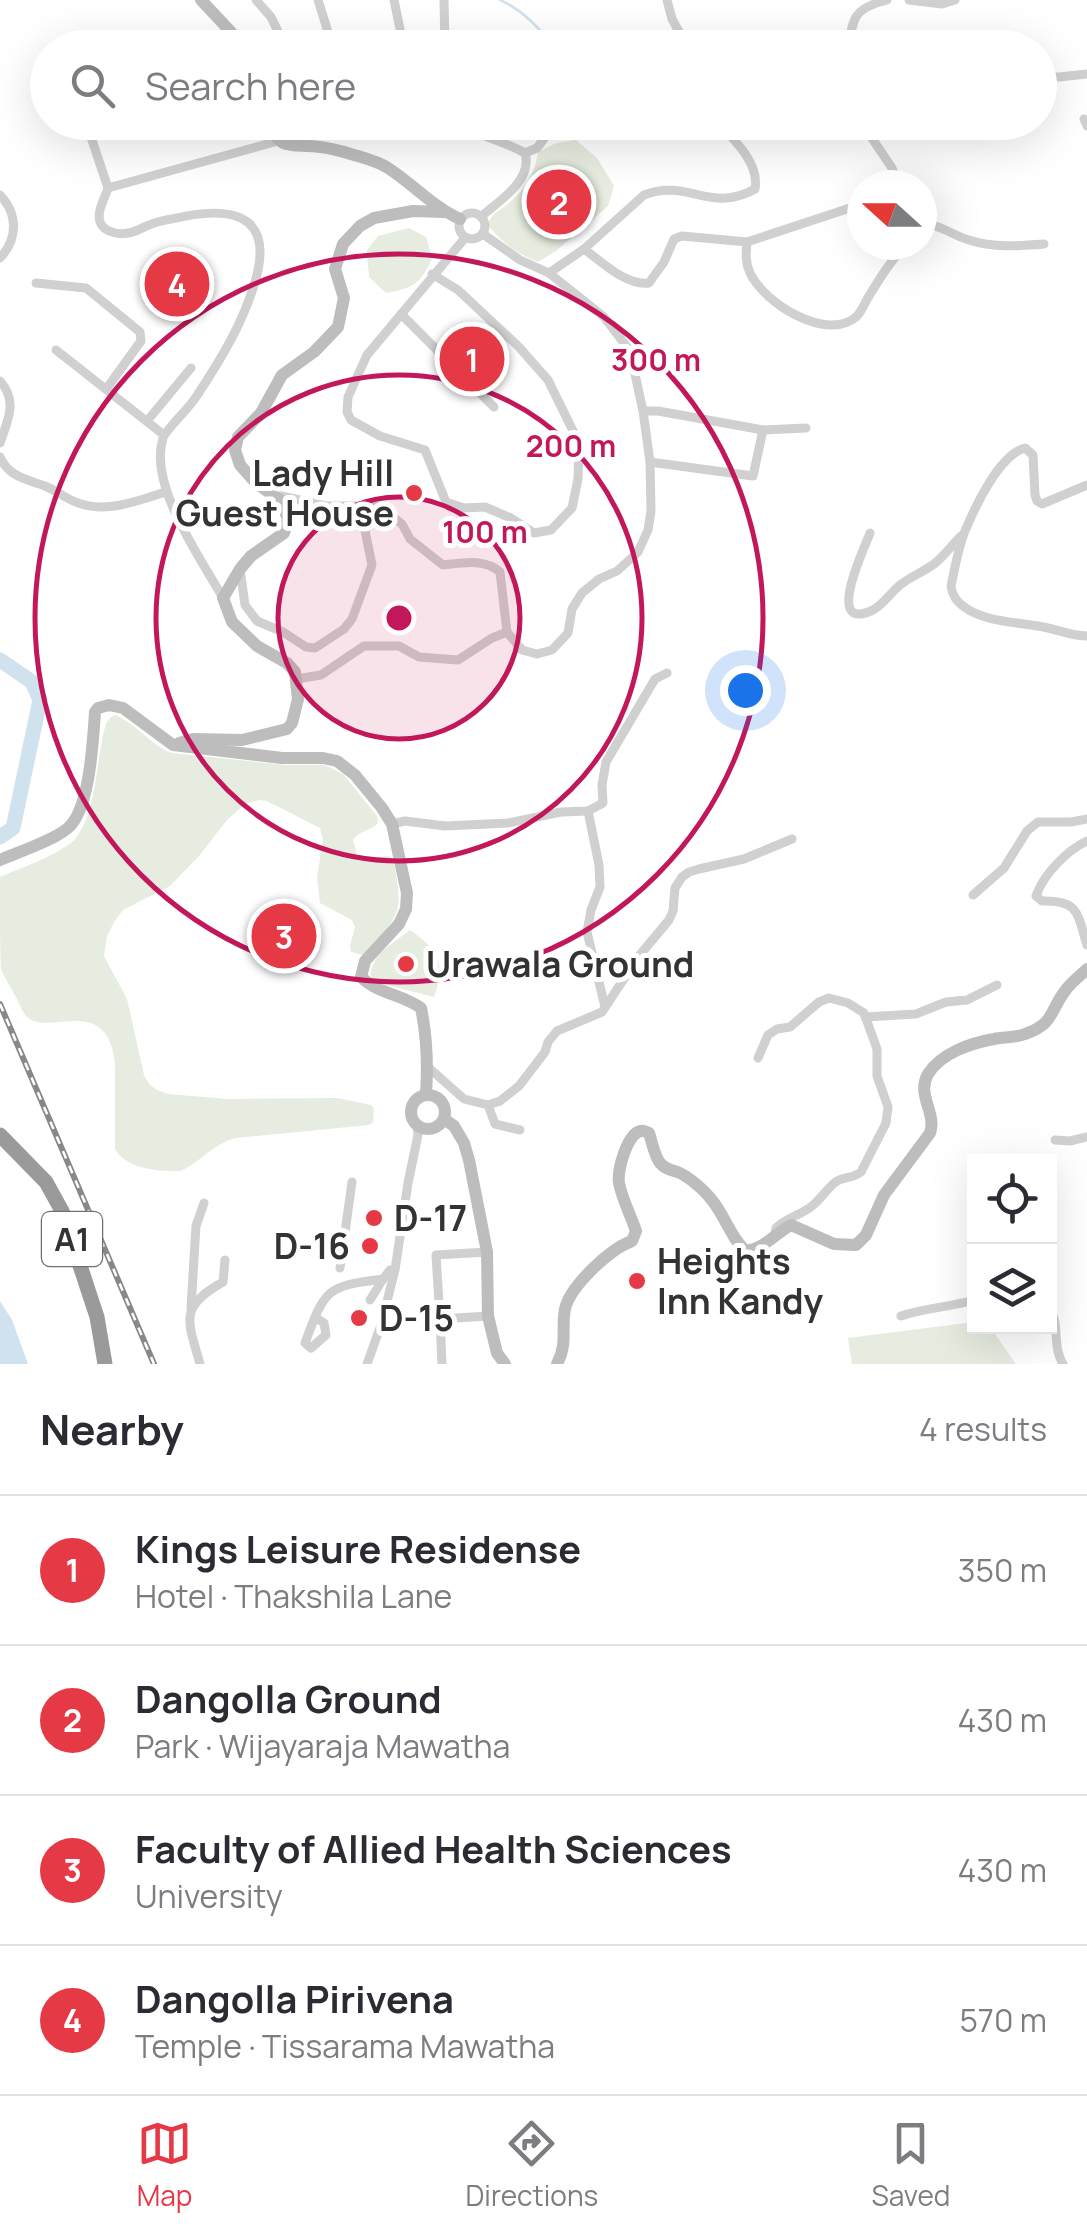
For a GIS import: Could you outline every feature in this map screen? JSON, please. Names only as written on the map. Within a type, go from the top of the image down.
[{"type":"highway","name":"A1","points":[[0,1135],[46,1182],[62,1211],[97,1317],[104,1364]]},
{"type":"street","points":[[201,0],[229,30]]},
{"type":"street","points":[[256,0],[277,30]]},
{"type":"street","points":[[318,0],[327,30]]},
{"type":"street","points":[[394,0],[400,30]]},
{"type":"street","points":[[444,0],[445,30]]},
{"type":"street","points":[[667,0],[678,30]]},
{"type":"street","points":[[850,30],[856,16],[868,6],[887,0]]},
{"type":"street","points":[[909,0],[942,4],[954,0]]},
{"type":"street","points":[[1057,78],[1087,74]]},
{"type":"street","points":[[92,140],[108,188],[99,214],[103,228],[119,234],[206,213],[238,215],[250,222],[260,242],[261,258],[246,312],[198,394],[164,435],[161,457],[166,492],[232,622],[257,646],[295,672],[298,700],[287,729],[242,740],[193,738],[174,745]]},
{"type":"street","points":[[495,140],[526,153],[538,148],[543,140]]},
{"type":"street","points":[[549,273],[584,249],[644,195],[674,188],[720,200],[738,199],[755,190],[757,182],[748,160],[734,140]]},
{"type":"street","points":[[873,140],[893,170]]},
{"type":"street","points":[[108,188],[278,141],[290,146],[339,150],[374,161],[443,212]]},
{"type":"street","points":[[482,216],[523,178],[526,153]]},
{"type":"street","points":[[0,195],[13,213],[15,229],[0,258]]},
{"type":"street","points":[[584,249],[612,270],[642,284],[649,283],[674,239],[682,236],[747,242],[847,209]]},
{"type":"street","points":[[223,598],[252,556],[284,534],[288,520],[280,500],[256,483],[240,465],[235,450],[238,437],[261,413],[282,375],[314,352],[338,326],[344,298],[335,269],[343,244],[374,218],[413,211],[443,212],[460,218]]},
{"type":"street","points":[[470,212],[482,216],[486,227],[483,234],[475,239],[465,238],[458,228],[460,218],[470,212]]},
{"type":"street","points":[[937,225],[989,244],[1044,244]]},
{"type":"street","points":[[274,494],[328,506],[379,506],[402,524],[410,540],[443,565],[476,562],[494,566],[500,572],[507,632],[522,650],[537,654],[552,650],[568,633],[572,610],[582,593],[638,552],[651,511],[650,462],[630,351],[604,317],[549,273],[520,260],[483,234]]},
{"type":"street","points":[[432,274],[458,290],[548,380],[579,443],[572,508],[551,530],[534,532],[485,507],[464,508],[446,502],[425,450],[380,436],[351,420],[348,412],[348,397],[366,355],[432,274],[465,238]]},
{"type":"street","points":[[747,242],[750,273],[774,302],[803,320],[835,324],[857,316],[893,260]]},
{"type":"street","points":[[36,283],[86,288],[140,332],[141,341],[107,388]]},
{"type":"street","points":[[402,314],[494,407]]},
{"type":"street","points":[[56,350],[164,435]]},
{"type":"street","points":[[147,422],[191,368]]},
{"type":"street","points":[[0,381],[11,399],[12,409],[0,443]]},
{"type":"street","points":[[643,410],[763,430],[806,428]]},
{"type":"street","points":[[650,462],[753,476],[763,430]]},
{"type":"street","points":[[1087,485],[1042,504],[1035,495],[1033,455],[1025,448],[1012,454],[997,470],[964,534],[951,586],[963,607],[990,618],[1087,636]]},
{"type":"street","points":[[0,458],[18,478],[94,508],[119,506],[166,492]]},
{"type":"street","points":[[240,569],[245,605],[257,621],[315,648],[352,619],[372,565],[360,506]]},
{"type":"street","points":[[870,533],[848,590],[849,606],[860,614],[875,610],[899,586],[935,563],[964,534]]},
{"type":"street","points":[[296,678],[321,675],[364,646],[399,646],[419,657],[458,660],[507,632]]},
{"type":"street","points":[[392,824],[508,824],[560,812],[588,811],[603,803],[606,762],[655,678],[667,673]]},
{"type":"street","points":[[0,860],[68,830],[76,818],[89,772],[95,712],[109,704],[123,708],[174,745],[337,762],[354,775],[392,824],[407,893],[406,910],[400,924],[365,961],[361,978],[370,986],[421,1008],[426,1031],[426,1094]]},
{"type":"street","points":[[588,811],[600,887],[587,932],[606,1007]]},
{"type":"street","points":[[973,896],[1004,868],[1038,822],[1087,819]]},
{"type":"street","points":[[428,1067],[464,1099],[488,1105],[500,1101],[546,1052],[548,1042],[558,1030],[602,1012],[639,956],[669,920],[675,888],[682,878],[700,868],[744,859],[792,838]]},
{"type":"street","points":[[1087,841],[1076,846],[1055,868],[1036,896],[1042,900],[1061,900],[1075,910],[1087,945]]},
{"type":"street","points":[[560,1362],[570,1295],[600,1262],[632,1241],[636,1231],[619,1182],[619,1170],[630,1140],[638,1132],[649,1133],[662,1165],[708,1194],[726,1218],[737,1243],[746,1250],[755,1250],[791,1225],[834,1244],[856,1245],[866,1235],[884,1196],[930,1133],[933,1124],[924,1086],[938,1062],[960,1048],[1022,1036],[1043,1026],[1052,1018],[1064,991],[1087,969]]},
{"type":"street","points":[[865,1017],[916,1014],[946,1002],[967,1000],[997,985]]},
{"type":"street","points":[[758,1058],[768,1035],[790,1027],[819,1002],[829,998],[848,1004],[864,1013],[877,1049],[877,1076],[888,1107],[886,1122],[861,1172],[838,1180],[811,1207],[782,1222],[775,1234]]},
{"type":"street","points":[[367,1364],[395,1270],[418,1136],[410,1109],[413,1102],[426,1094],[442,1101],[444,1119],[432,1129],[417,1126]]},
{"type":"street","points":[[488,1105],[494,1124],[520,1130]]},
{"type":"street","points":[[444,1119],[454,1126],[464,1143],[488,1252],[488,1316],[497,1353],[505,1364]]},
{"type":"street","points":[[1055,1140],[1087,1137]]},
{"type":"street","points":[[340,1268],[352,1182]]},
{"type":"street","points":[[200,1364],[188,1324],[196,1226],[204,1202]]},
{"type":"street","points":[[442,1364],[436,1255],[488,1252]]},
{"type":"street","points":[[191,1308],[223,1282],[226,1260]]},
{"type":"street","points":[[315,1317],[330,1290],[386,1275],[370,1300]]},
{"type":"street","points":[[901,1316],[967,1302]]},
{"type":"street","points":[[440,1319],[488,1316]]},
{"type":"street","points":[[1055,1334],[1058,1358],[1063,1364]]},
{"type":"shaded area","points":[[576,140],[597,158],[614,186],[608,206],[538,262],[511,247],[488,225],[494,214],[527,183],[538,152],[556,143]]},
{"type":"shaded area","points":[[409,228],[426,237],[432,259],[414,284],[386,293],[369,277],[367,250],[378,236]]},
{"type":"shaded area","points":[[115,715],[172,753],[286,765],[325,765],[343,774],[377,816],[378,823],[353,840],[358,857],[393,859],[398,903],[391,922],[363,955],[351,952],[355,927],[352,920],[320,903],[320,828],[260,800],[245,804],[227,820],[170,886],[123,910],[107,936],[104,956],[127,999],[144,1075],[157,1090],[228,1099],[337,1098],[371,1105],[373,1122],[369,1125],[235,1138],[181,1171],[135,1165],[115,1149],[115,1064],[110,1042],[101,1029],[76,1021],[37,1022],[24,1013],[1,969],[0,877],[55,853],[80,833],[91,804],[106,724]]},
{"type":"shaded area","name":"Urawala Ground","points":[[410,930],[433,951],[440,966],[434,997],[371,978],[378,956]]},
{"type":"shaded area","points":[[967,1323],[967,1334],[995,1334],[1016,1364],[852,1364],[848,1338]]},
{"type":"water","points":[[0,1301],[12,1320],[28,1364],[0,1364]]},
{"type":"waterway","points":[[500,0],[539,30]]},
{"type":"waterway","points":[[0,660],[32,682],[40,700],[13,828],[0,837]]},
{"type":"railway","points":[[0,1004],[154,1364]]},
{"type":"place","name":"Dangolla Ground","points":[[559,202]]},
{"type":"place","name":"Dangolla Pirivena","points":[[177,284]]},
{"type":"place","name":"Kings Leisure Residense","points":[[472,359]]},
{"type":"place","name":"Lady Hill Guest House","points":[[414,493]]},
{"type":"place","name":"Faculty of Allied Health Sciences","points":[[284,936]]},
{"type":"place","name":"Urawala Ground","points":[[406,964]]},
{"type":"place","name":"D-17","points":[[374,1218]]},
{"type":"place","name":"D-16","points":[[370,1246]]},
{"type":"place","name":"Heights Inn Kandy","points":[[637,1281]]},
{"type":"place","name":"D-15","points":[[359,1318]]}]
